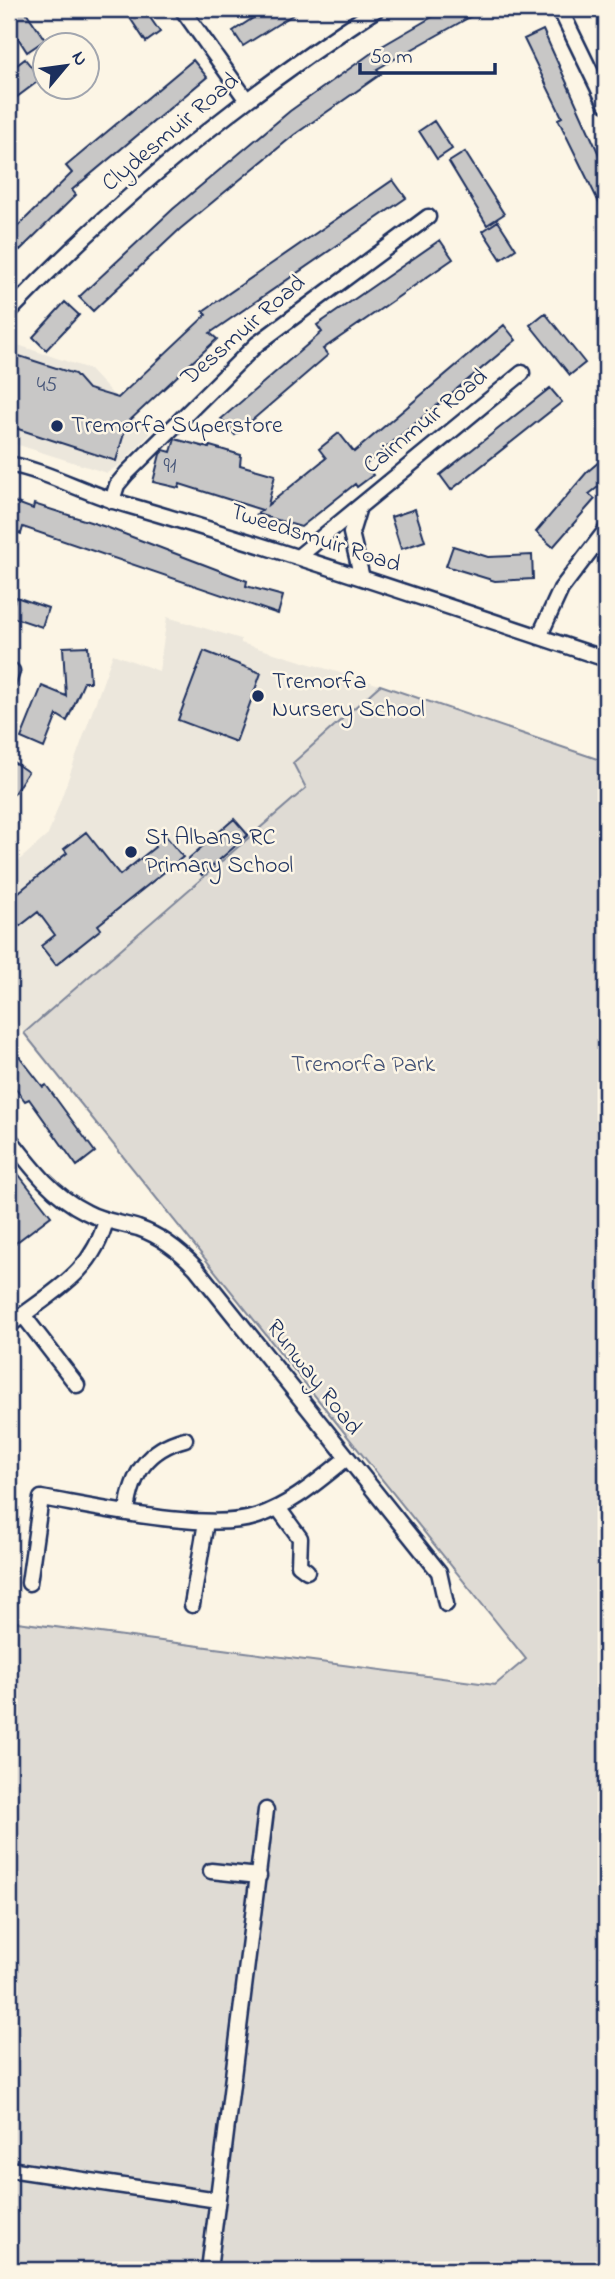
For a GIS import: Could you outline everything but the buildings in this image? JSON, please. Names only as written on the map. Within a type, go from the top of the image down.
[{"type":"street","points":[[182,9],[246,99]]},
{"type":"street","name":"Clydesmuir Road","points":[[9,312],[125,200],[246,99],[377,9]]},
{"type":"street","points":[[560,9],[606,104]]},
{"type":"street","name":"Dessmuir Road","points":[[111,501],[117,485],[127,473],[257,344],[428,217]]},
{"type":"street","name":"Cairnmuir Road","points":[[298,557],[522,373]]},
{"type":"street","name":"Tweedsmuir Road","points":[[9,464],[111,501],[298,557],[606,659]]},
{"type":"street","name":"Cairnmuir Road","points":[[359,505],[351,533],[362,578]]},
{"type":"street","points":[[539,636],[561,589],[606,530]]},
{"type":"street","name":"Runway Road","points":[[9,1138],[57,1195],[90,1214],[142,1229],[185,1255],[439,1572],[446,1604]]},
{"type":"street","points":[[77,1385],[17,1320],[86,1265],[96,1251],[106,1220]]},
{"type":"street","points":[[127,1511],[133,1479],[140,1468],[171,1443],[185,1439]]},
{"type":"street","points":[[29,1583],[41,1498],[206,1522],[245,1520],[278,1508],[347,1458]]},
{"type":"street","points":[[278,1508],[300,1538],[299,1565],[307,1571]]},
{"type":"street","points":[[192,1605],[206,1522]]},
{"type":"street","points":[[209,2270],[266,1810]]},
{"type":"street","points":[[211,1871],[259,1876]]},
{"type":"street","points":[[9,2169],[218,2200]]},
{"type":"shaded area","points":[[9,342],[89,369],[150,434],[122,463],[107,473],[9,442]]},
{"type":"shaded area","name":"St Albans RC Primary School","points":[[167,617],[241,639],[241,643],[380,685],[293,763],[306,788],[24,1033],[9,1013],[9,869],[48,835],[113,654],[159,671]]},
{"type":"green space","name":"Tremorfa Park","points":[[380,685],[606,762],[606,2270],[9,2270],[9,1621],[495,1685],[526,1659],[24,1033],[306,788],[293,763]]},
{"type":"place","name":"Tremorfa Superstore","points":[[57,426]]},
{"type":"place","name":"Tremorfa Nursery School","points":[[258,696]]},
{"type":"place","name":"St Albans RC Primary School","points":[[131,852]]}]
